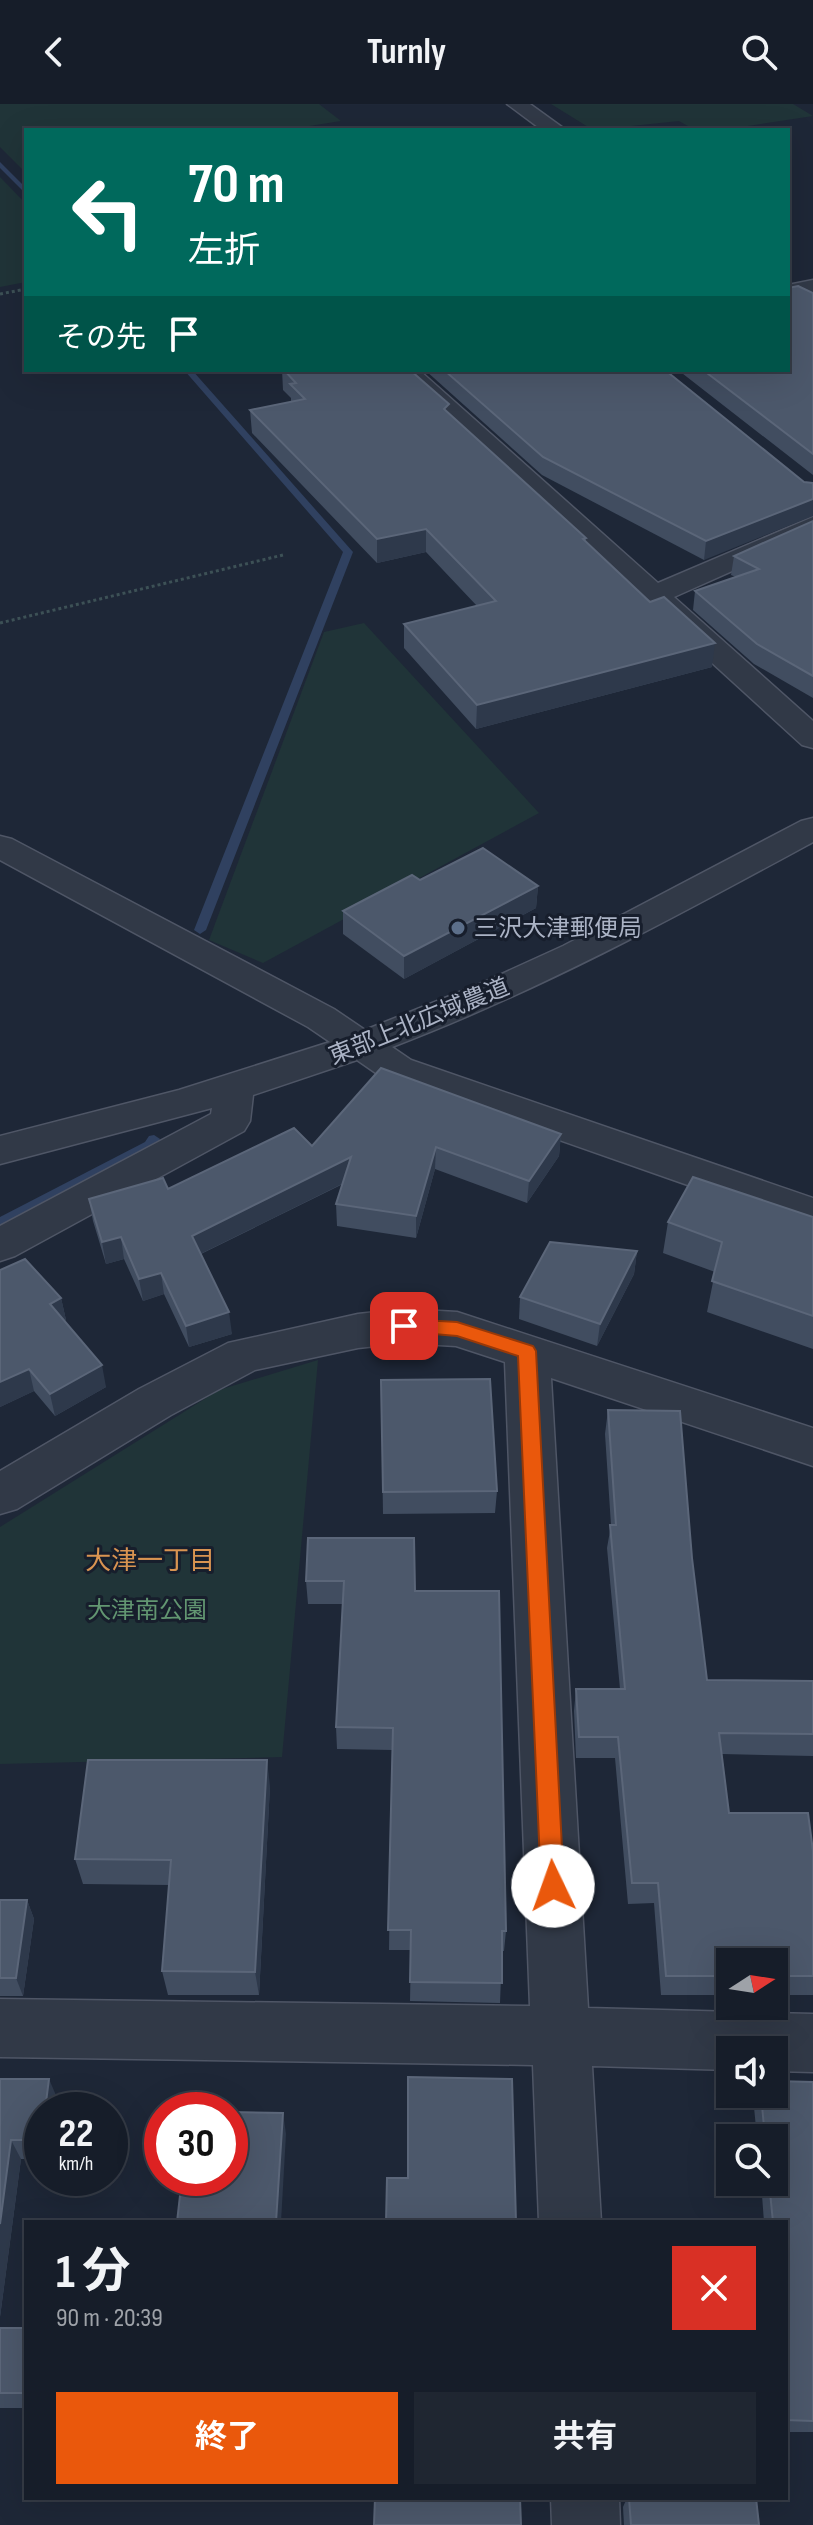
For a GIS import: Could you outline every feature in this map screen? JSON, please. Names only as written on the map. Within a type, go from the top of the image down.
[{"type":"street","points":[[517,104],[553,128]]},
{"type":"street","points":[[406,372],[813,738]]},
{"type":"street","points":[[655,595],[813,525]]},
{"type":"street","name":"東部上北広域農道","points":[[0,1150],[234,1089],[363,1046],[498,991],[813,828]]},
{"type":"street","points":[[0,846],[321,1018],[397,1069],[813,1214]]},
{"type":"street","points":[[0,1245],[230,1121],[234,1089]]},
{"type":"street","points":[[0,1495],[155,1402],[244,1355],[358,1331],[404,1326],[457,1329],[813,1447]]},
{"type":"street","points":[[527,1351],[570,2220]]},
{"type":"street","points":[[0,2028],[813,2043]]},
{"type":"street","points":[[585,2500],[586,2525]]},
{"type":"path","points":[[0,294],[24,289]]},
{"type":"path","points":[[0,623],[283,555]]},
{"type":"green space","points":[[0,104],[319,104],[341,121],[297,128],[24,128],[24,171],[0,147]]},
{"type":"green space","points":[[551,104],[793,104],[813,116],[735,128],[691,128],[679,121],[590,128]]},
{"type":"green space","points":[[0,177],[24,202],[24,282],[0,287]]},
{"type":"green space","points":[[364,623],[539,813],[263,963],[209,940],[324,632]]},
{"type":"green space","name":"大津南公園","points":[[318,1360],[282,1757],[0,1764],[0,1527],[219,1390]]},
{"type":"building","points":[[798,286],[813,293],[813,454],[706,372],[790,372],[790,288]]},
{"type":"building","points":[[286,372],[412,372],[449,404],[444,409],[586,538],[583,539],[650,602],[664,597],[715,643],[477,705],[404,624],[496,601],[426,529],[377,539],[250,410],[305,399],[290,384],[296,383]]},
{"type":"building","points":[[446,372],[667,372],[804,482],[813,483],[813,499],[706,541],[543,457]]},
{"type":"building","points":[[813,521],[813,676],[757,644],[695,591],[759,569],[734,556]]},
{"type":"building","points":[[483,848],[538,886],[404,956],[343,911],[412,875],[420,880]]},
{"type":"building","points":[[381,1068],[561,1134],[529,1181],[436,1147],[416,1216],[336,1204],[351,1157],[192,1236],[229,1312],[186,1326],[161,1273],[139,1279],[121,1237],[102,1242],[89,1199],[163,1178],[168,1189],[294,1128],[312,1146]]},
{"type":"building","points":[[693,1177],[813,1217],[813,1316],[712,1281],[722,1242],[668,1222]]},
{"type":"building","points":[[550,1242],[637,1251],[600,1324],[520,1297]]},
{"type":"building","points":[[25,1259],[61,1298],[50,1304],[102,1365],[50,1394],[29,1369],[0,1382],[0,1270]]},
{"type":"building","points":[[490,1379],[497,1491],[383,1492],[381,1380]]},
{"type":"building","points":[[608,1410],[680,1411],[692,1558],[707,1680],[813,1681],[813,1734],[719,1733],[729,1813],[808,1813],[813,1851],[813,1976],[788,1976],[788,1948],[716,1948],[716,1976],[666,1976],[658,1883],[632,1883],[618,1737],[579,1737],[576,1689],[625,1689],[610,1525],[616,1525]]},
{"type":"building","points":[[308,1538],[414,1538],[415,1591],[499,1591],[506,1931],[502,1931],[502,1983],[410,1982],[411,1930],[388,1930],[393,1728],[336,1727],[344,1581],[306,1581]]},
{"type":"building","points":[[88,1760],[267,1760],[255,1972],[162,1971],[171,1860],[75,1859]]},
{"type":"building","points":[[0,1900],[27,1900],[16,1978],[0,1978]]},
{"type":"building","points":[[408,2077],[512,2079],[516,2220],[386,2220],[387,2178],[408,2178]]},
{"type":"building","points":[[0,2079],[49,2079],[47,2092],[24,2092],[24,2140],[11,2140],[0,2224]]},
{"type":"building","points":[[788,2081],[813,2082],[813,2421],[788,2420],[788,2220],[773,2220],[770,2196],[788,2196],[788,2124],[764,2124],[762,2108],[788,2108]]},
{"type":"building","points":[[248,2112],[283,2113],[276,2220],[177,2220],[180,2196],[248,2196]]},
{"type":"building","points":[[0,2328],[24,2328],[24,2393],[0,2393]]},
{"type":"building","points":[[375,2500],[520,2500],[521,2525],[374,2525]]},
{"type":"building","points":[[629,2500],[756,2500],[759,2525],[631,2525]]},
{"type":"waterway","points":[[0,164],[24,190]]},
{"type":"waterway","points":[[190,372],[348,552],[200,930]]},
{"type":"waterway","points":[[0,1223],[150,1145],[154,1139]]},
{"type":"place","name":"三沢大津郵便局","points":[[458,928]]},
{"type":"district","name":"大津一丁目","points":[[150,1560]]},
{"type":"route","points":[[404,1326],[457,1329],[527,1351],[553,1886]]}]
